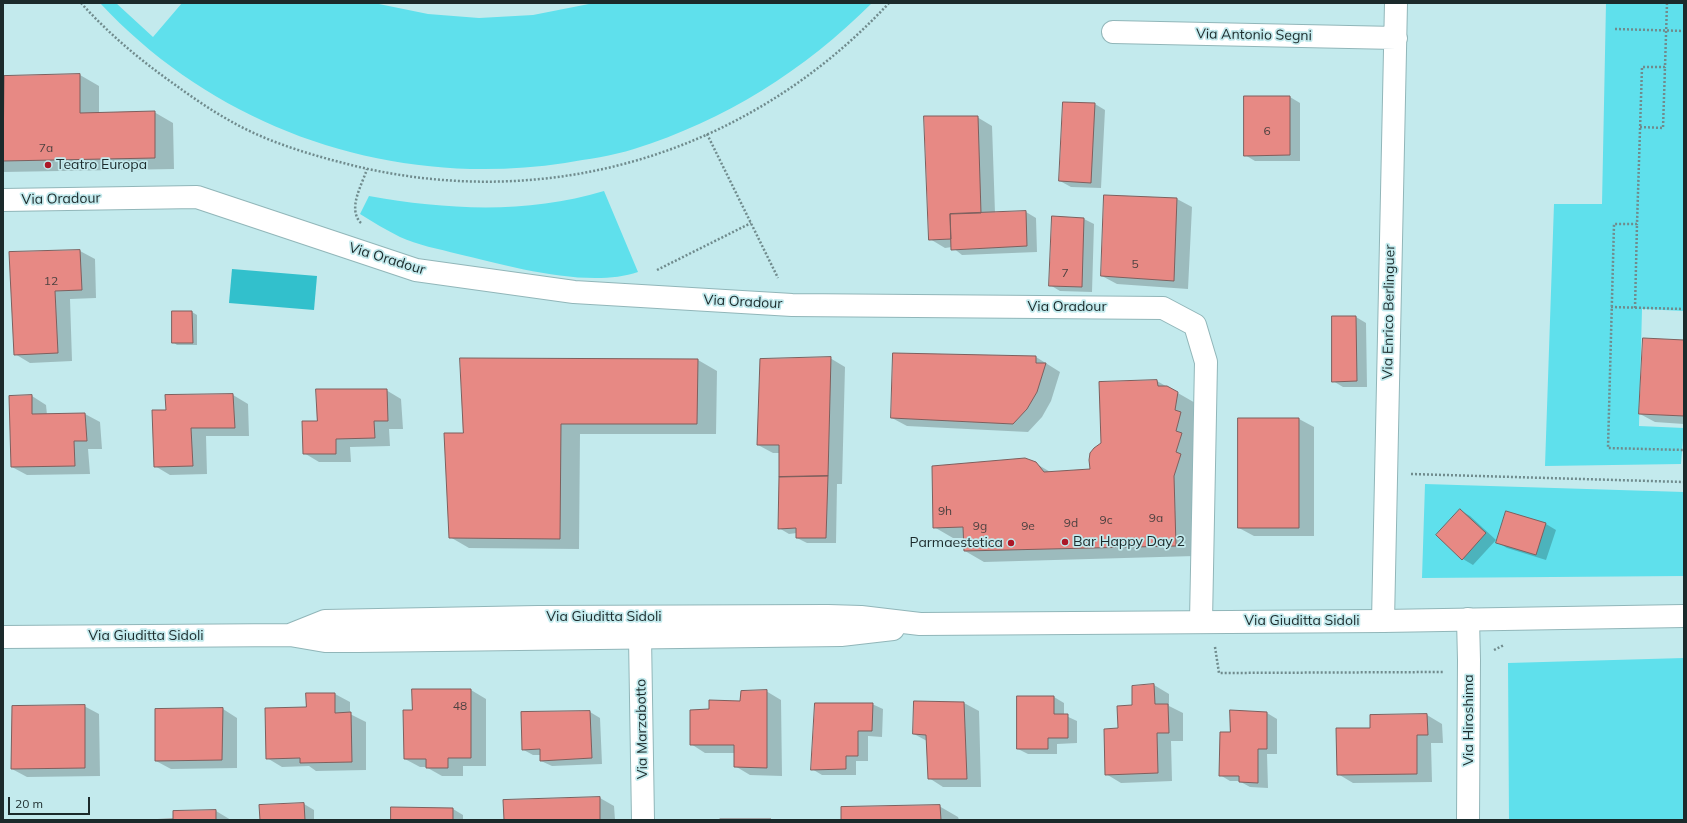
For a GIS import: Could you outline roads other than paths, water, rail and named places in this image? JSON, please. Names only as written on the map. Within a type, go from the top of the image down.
[{"type":"street","name":"Via Enrico Berlinguer","points":[[1383,621],[1396,3]]},
{"type":"street","name":"Via Antonio Segni","points":[[1113,32],[1396,38]]},
{"type":"street","name":"Via Oradour","points":[[3,200],[197,197],[416,270],[574,292],[792,305],[1163,308],[1195,325],[1206,362],[1201,621]]},
{"type":"street","name":"Via Giuditta Sidoli","points":[[290,635],[325,621],[514,618],[828,616],[862,617],[920,624],[1383,621],[1684,616]]},
{"type":"street","name":"Via Hiroshima","points":[[1468,619],[1468,820]]},
{"type":"street","name":"Via Giuditta Sidoli","points":[[3,637],[290,635],[325,641],[358,641],[854,634],[920,624]]},
{"type":"street","name":"Via Marzabotto","points":[[640,637],[643,820]]},
{"type":"place","name":"Teatro Europa","points":[[48,165]]},
{"type":"place","name":"Bar Happy Day 2","points":[[1065,542]]},
{"type":"place","name":"Parmaestetica","points":[[1011,543]]}]
